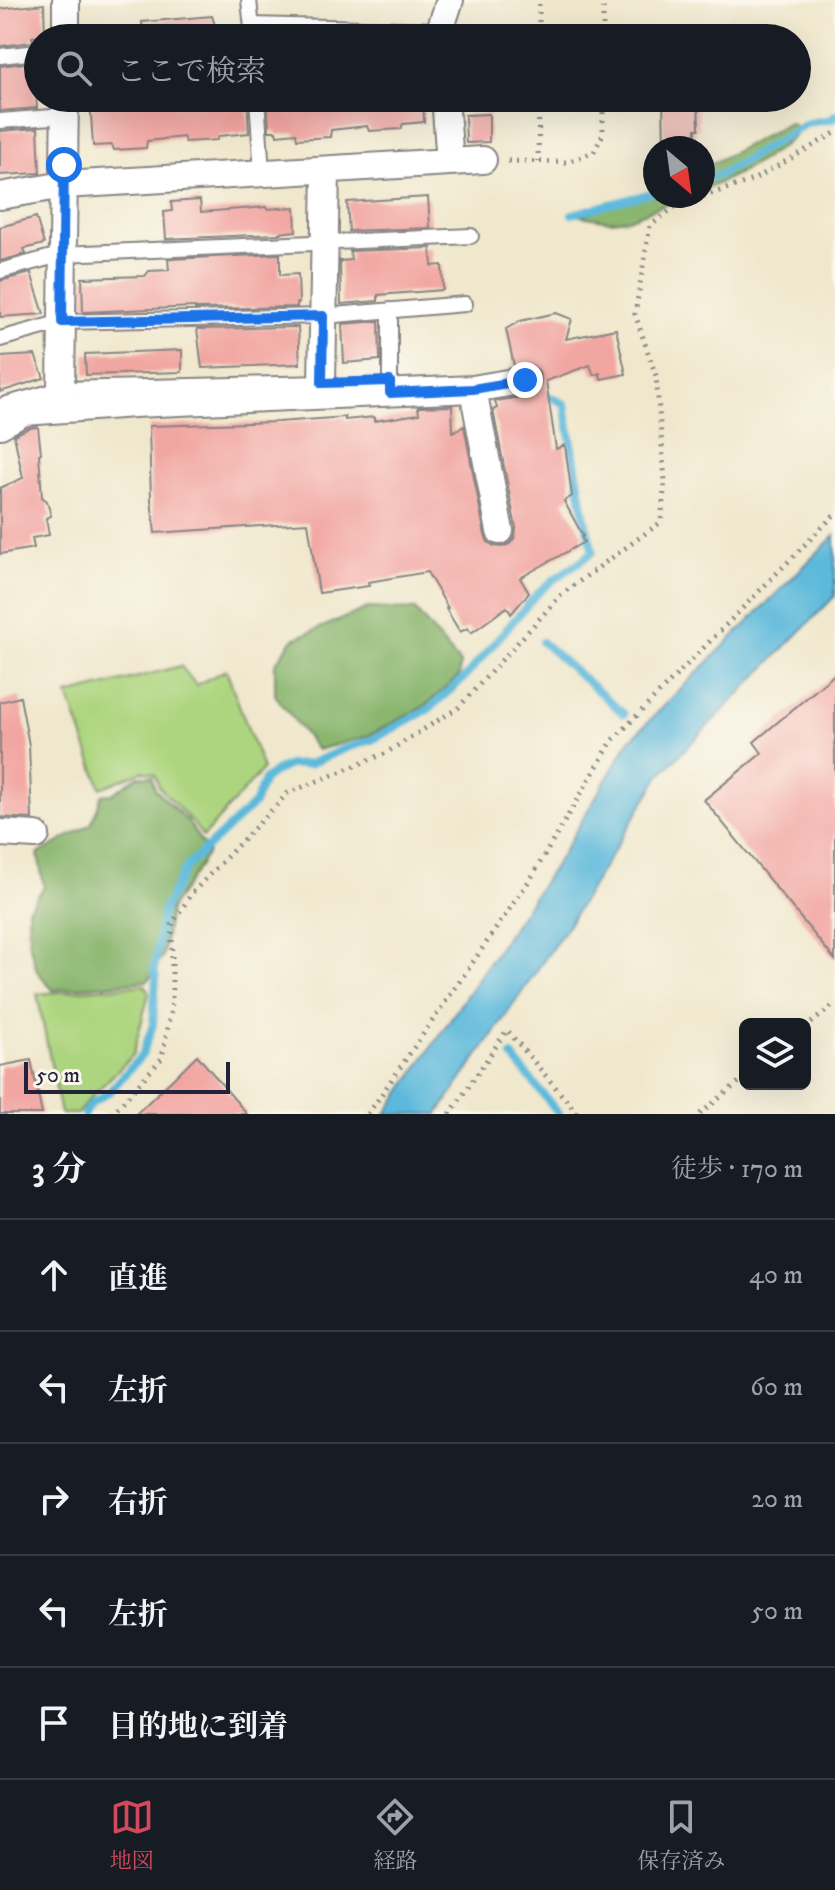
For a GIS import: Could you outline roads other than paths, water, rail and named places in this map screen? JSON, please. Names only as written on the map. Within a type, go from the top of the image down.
[{"type":"street","points":[[443,24],[450,0]]},
{"type":"street","points":[[66,1],[66,24]]},
{"type":"street","points":[[61,389],[65,112]]},
{"type":"street","points":[[446,112],[450,162]]},
{"type":"street","points":[[0,196],[64,185],[483,160]]},
{"type":"street","points":[[322,383],[326,170]]},
{"type":"street","points":[[0,425],[24,412],[390,387],[473,389],[525,380]]},
{"type":"street","points":[[473,389],[500,531]]},
{"type":"street","points":[[0,833],[36,835]]},
{"type":"lane","points":[[249,0],[251,24]]},
{"type":"lane","points":[[0,56],[24,53]]},
{"type":"lane","points":[[0,121],[42,112]]},
{"type":"lane","points":[[258,112],[262,173]]},
{"type":"lane","points":[[0,271],[63,254],[471,236]]},
{"type":"lane","points":[[0,339],[62,322],[323,316],[465,304]]},
{"type":"lane","points":[[7,406],[61,389],[322,383],[390,387],[390,310]]},
{"type":"water","points":[[835,535],[835,596],[661,774],[566,928],[438,1114],[386,1114],[559,859],[629,741]]},
{"type":"waterway","points":[[715,176],[808,123],[833,119],[835,115]]},
{"type":"waterway","points":[[572,214],[643,195]]},
{"type":"waterway","points":[[84,1114],[92,1103],[109,1092],[142,1055],[153,1025],[154,970],[163,910],[187,866],[254,804],[264,780],[289,765],[309,764],[372,740],[429,709],[465,677],[536,595],[593,552],[565,404],[534,389]]},
{"type":"waterway","points":[[542,642],[624,714]]},
{"type":"waterway","points":[[512,1056],[559,1114]]}]
